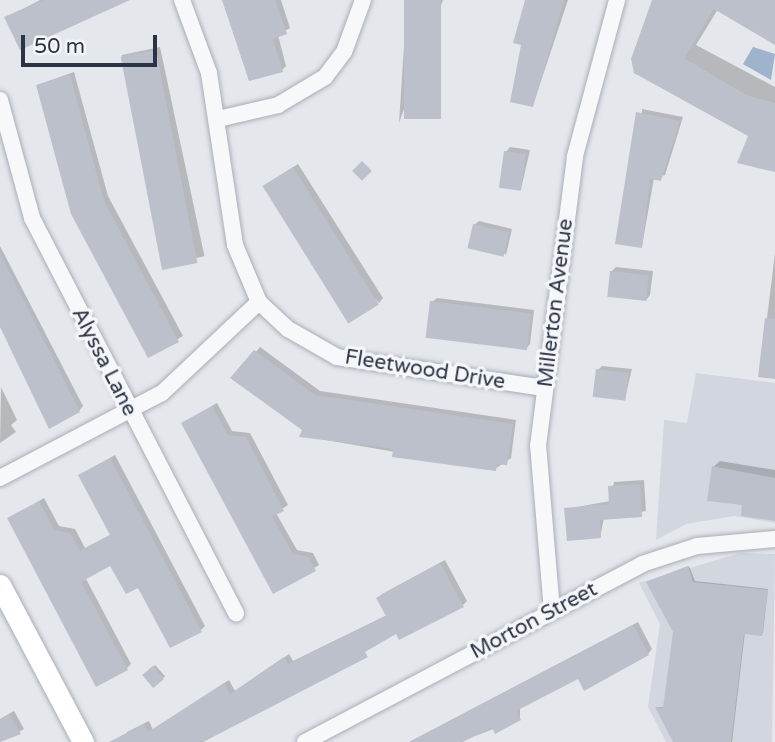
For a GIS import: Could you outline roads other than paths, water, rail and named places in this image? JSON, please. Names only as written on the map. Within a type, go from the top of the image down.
[{"type":"street","name":"Fleetwood Drive","points":[[183,0],[218,119],[235,246],[259,302],[296,334],[337,357],[545,388]]},
{"type":"street","points":[[218,119],[278,105],[325,77],[344,51],[363,0]]},
{"type":"street","name":"Millerton Avenue","points":[[552,611],[539,502],[545,388],[575,156],[617,0]]},
{"type":"street","name":"Alyssa Lane","points":[[0,100],[32,218],[129,411],[236,613]]},
{"type":"street","points":[[0,478],[129,411],[183,378],[259,302]]},
{"type":"street","name":"Morton Street","points":[[305,742],[659,557],[697,546],[775,539]]},
{"type":"street","points":[[0,585],[83,742]]},
{"type":"water","points":[[753,47],[775,54],[771,80],[743,64]]}]
